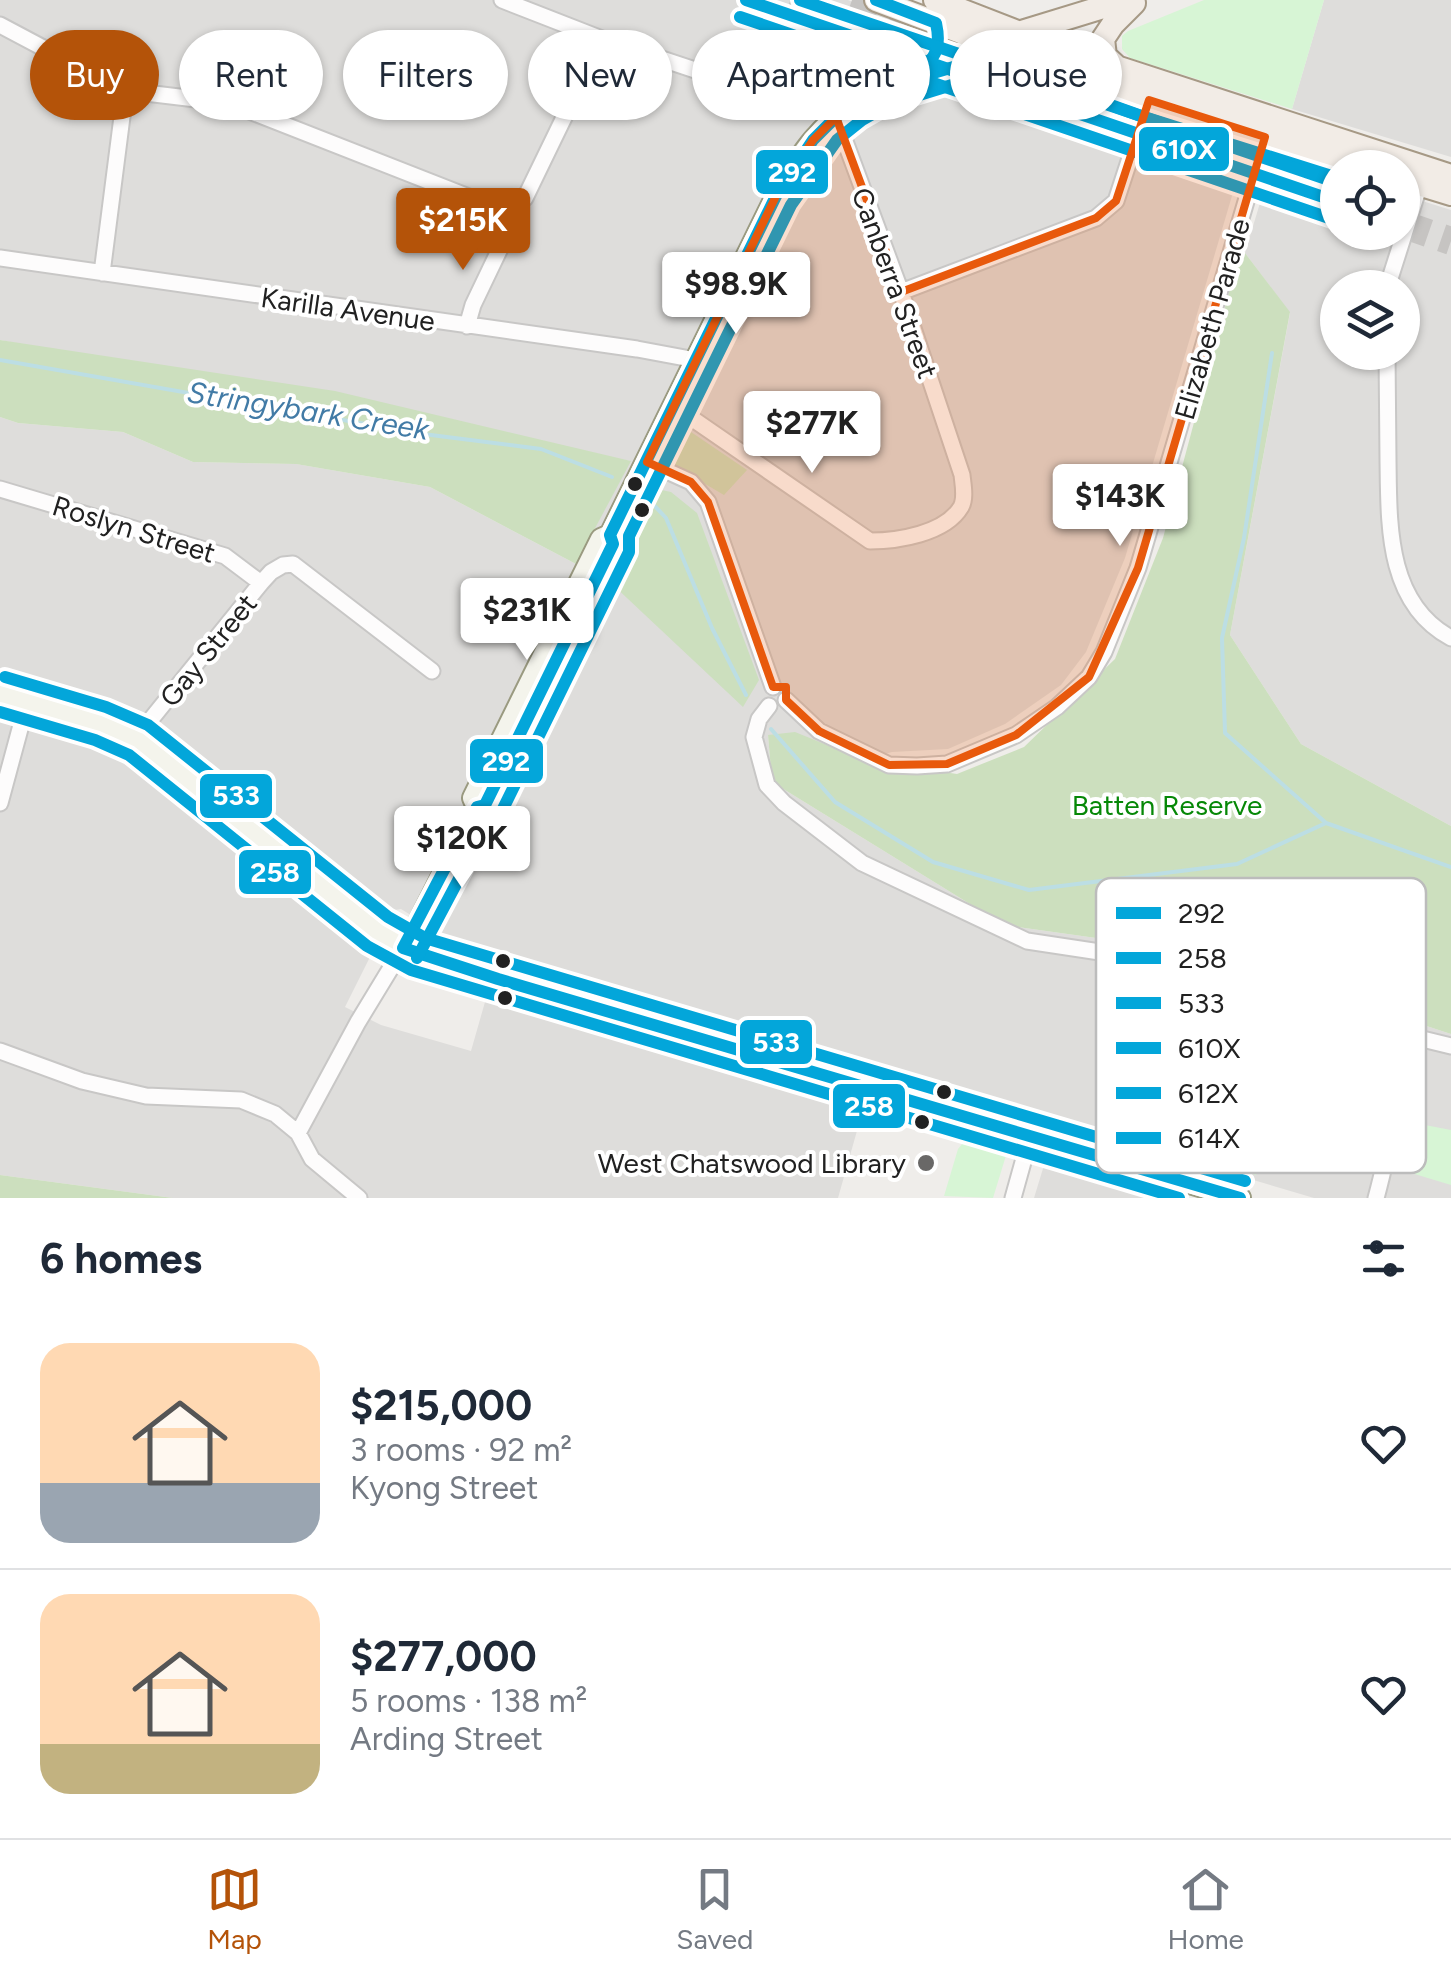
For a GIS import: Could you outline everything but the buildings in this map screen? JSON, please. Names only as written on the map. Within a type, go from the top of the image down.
[{"type":"main road","points":[[876,0],[936,12],[984,30]]},
{"type":"main road","points":[[1046,30],[1134,1]]},
{"type":"main road","points":[[1108,30],[1134,1]]},
{"type":"main road","points":[[936,12],[984,30]]},
{"type":"main road","points":[[932,62],[940,45],[936,12]]},
{"type":"main road","points":[[932,62],[950,57]]},
{"type":"main road","points":[[1122,69],[1451,176]]},
{"type":"main road","points":[[1122,88],[1320,155]]},
{"type":"main road","points":[[403,948],[477,807],[485,805],[613,544],[610,535],[776,196],[813,140],[834,120]]},
{"type":"main road","points":[[1420,185],[1451,194]]},
{"type":"main road","points":[[0,694],[101,724],[138,740],[403,948],[1096,1156]]},
{"type":"main road","points":[[1154,1173],[1240,1198]]},
{"type":"street","points":[[502,0],[579,30]]},
{"type":"street","points":[[0,25],[30,41]]},
{"type":"street","points":[[159,95],[229,104],[501,212],[516,208],[525,198],[563,120]]},
{"type":"street","points":[[900,292],[1096,218],[1116,201],[1149,100]]},
{"type":"street","points":[[102,272],[122,120]]},
{"type":"street","name":"Canberra Street","points":[[674,406],[870,541],[901,539],[934,528],[961,508],[962,475],[837,120]]},
{"type":"street","name":"Elizabeth Parade","points":[[786,700],[819,732],[889,765],[947,764],[1016,735],[1057,707],[1089,677],[1104,652],[1138,568],[1265,138]]},
{"type":"street","points":[[467,326],[472,305],[506,236]]},
{"type":"street","name":"Karilla Avenue","points":[[0,258],[696,360]]},
{"type":"street","points":[[1387,370],[1390,544],[1405,590],[1437,630],[1451,638]]},
{"type":"street","points":[[648,462],[690,482],[708,502],[774,687]]},
{"type":"street","name":"Roslyn Street","points":[[0,489],[224,556],[261,583]]},
{"type":"street","name":"Gay Street","points":[[138,740],[261,583],[282,565],[293,564],[432,671]]},
{"type":"street","points":[[769,706],[779,708],[786,700],[784,690],[774,687]]},
{"type":"street","points":[[769,706],[766,695],[774,687]]},
{"type":"street","points":[[0,803],[28,703]]},
{"type":"street","points":[[769,706],[758,719],[754,737],[767,785],[784,803],[862,863],[1027,941],[1096,951]]},
{"type":"street","points":[[298,1133],[403,948]]},
{"type":"street","points":[[1426,1040],[1451,1046]]},
{"type":"street","points":[[0,1051],[82,1080],[146,1096],[241,1100],[275,1114],[298,1133],[312,1158],[359,1198]]},
{"type":"street","points":[[1013,1198],[1030,1137]]},
{"type":"street","points":[[1376,1198],[1384,1173]]},
{"type":"highlighted area","points":[[1149,100],[1265,137],[1138,568],[1089,677],[1016,735],[947,764],[917,766],[889,765],[819,731],[786,700],[786,687],[773,687],[708,502],[691,482],[647,462],[776,196],[813,140],[836,117],[901,292],[1096,218],[1116,201]]},
{"type":"shaded area","points":[[0,0],[848,0],[913,30],[692,30],[692,120],[930,120],[930,86],[931,89],[950,83],[950,120],[1122,120],[1122,110],[1233,143],[1243,155],[1242,162],[1125,558],[1086,652],[1061,685],[1005,724],[948,749],[892,752],[864,760],[768,735],[772,782],[1004,925],[1096,938],[1096,1133],[440,939],[438,932],[401,909],[389,911],[132,710],[0,670],[0,417],[18,423],[123,432],[193,462],[296,464],[430,487],[576,564],[630,461],[0,340]]},
{"type":"shaded area","points":[[1324,0],[1451,0],[1451,157],[1292,109]]},
{"type":"shaded area","points":[[1274,156],[1320,171],[1320,250],[1420,250],[1420,200],[1451,210],[1451,826],[1301,744],[1230,635],[1290,313],[1245,253]]},
{"type":"shaded area","points":[[0,714],[117,749],[372,953],[345,1007],[381,1025],[471,1051],[487,995],[864,1106],[838,1198],[173,1198],[0,1175]]},
{"type":"shaded area","points":[[1426,1026],[1451,1034],[1451,1198],[1314,1198],[1230,1173],[1426,1173]]},
{"type":"shaded area","points":[[1045,1162],[1166,1198],[1034,1198]]},
{"type":"green space","points":[[1204,0],[1324,0],[1292,109],[1130,58],[1122,49],[1122,36]]},
{"type":"green space","name":"Batten Reserve","points":[[1245,253],[1290,312],[1230,635],[1301,744],[1451,826],[1451,1034],[1426,1026],[1426,878],[1096,878],[1096,938],[1004,925],[772,782],[768,735],[795,732],[864,760],[957,774],[1024,747],[1115,659],[1163,538],[1236,266]]},
{"type":"green space","points":[[0,340],[335,391],[631,461],[576,564],[430,487],[296,464],[193,462],[123,432],[18,423],[0,417]]},
{"type":"green space","points":[[688,430],[747,470],[724,495],[671,464]]},
{"type":"green space","points":[[657,489],[671,492],[697,513],[759,680],[743,707],[611,583]]},
{"type":"green space","points":[[1426,1125],[1451,1130],[1451,1185],[1411,1173],[1426,1173]]},
{"type":"green space","points":[[967,1138],[1008,1149],[993,1198],[944,1196],[958,1149]]},
{"type":"green space","points":[[0,1175],[173,1198],[0,1198]]},
{"type":"waterway","points":[[1272,353],[1244,538],[1222,638],[1225,733],[1326,823]]},
{"type":"waterway","name":"Stringybark Creek","points":[[0,360],[423,434],[541,449],[612,477]]},
{"type":"waterway","name":"Stringybark Creek","points":[[651,502],[666,518],[712,628],[746,695]]},
{"type":"waterway","name":"Stringybark Creek","points":[[771,729],[835,802],[933,862],[1029,890],[1096,882]]},
{"type":"waterway","name":"Stringybark Creek","points":[[1125,878],[1237,864],[1326,823],[1451,867]]},
{"type":"tunnel","points":[[746,0],[1320,196]]},
{"type":"tunnel","points":[[852,0],[902,18]]},
{"type":"tunnel","points":[[1420,230],[1451,241]]},
{"type":"transit line","name":"610X","points":[[746,0],[1320,196]]},
{"type":"transit line","name":"614X","points":[[800,0],[1320,177]]},
{"type":"transit line","name":"292","points":[[876,0],[936,23],[937,47],[930,61]]},
{"type":"transit line","name":"612X","points":[[740,17],[1320,215]]},
{"type":"transit line","name":"292","points":[[403,948],[477,807],[485,805],[613,544],[610,535],[776,196],[813,140],[836,117],[883,88],[950,68]]},
{"type":"transit line","name":"258","points":[[417,958],[489,822],[501,813],[629,552],[629,536],[791,205],[837,140],[890,104],[1007,68],[1144,117],[1320,172]]},
{"type":"transit line","name":"533","points":[[5,677],[106,707],[148,725],[388,917],[425,938],[1096,1137]]},
{"type":"transit line","name":"258","points":[[0,712],[95,740],[129,755],[367,946],[411,970],[1179,1198]]},
{"type":"transit line","name":"292","points":[[403,948],[1096,1155]]},
{"type":"transit line","name":"292","points":[[1155,1173],[1240,1198]]},
{"type":"transit line","name":"533","points":[[1218,1173],[1245,1181]]},
{"type":"place","name":"West Chatswood Library","points":[[926,1163]]}]
